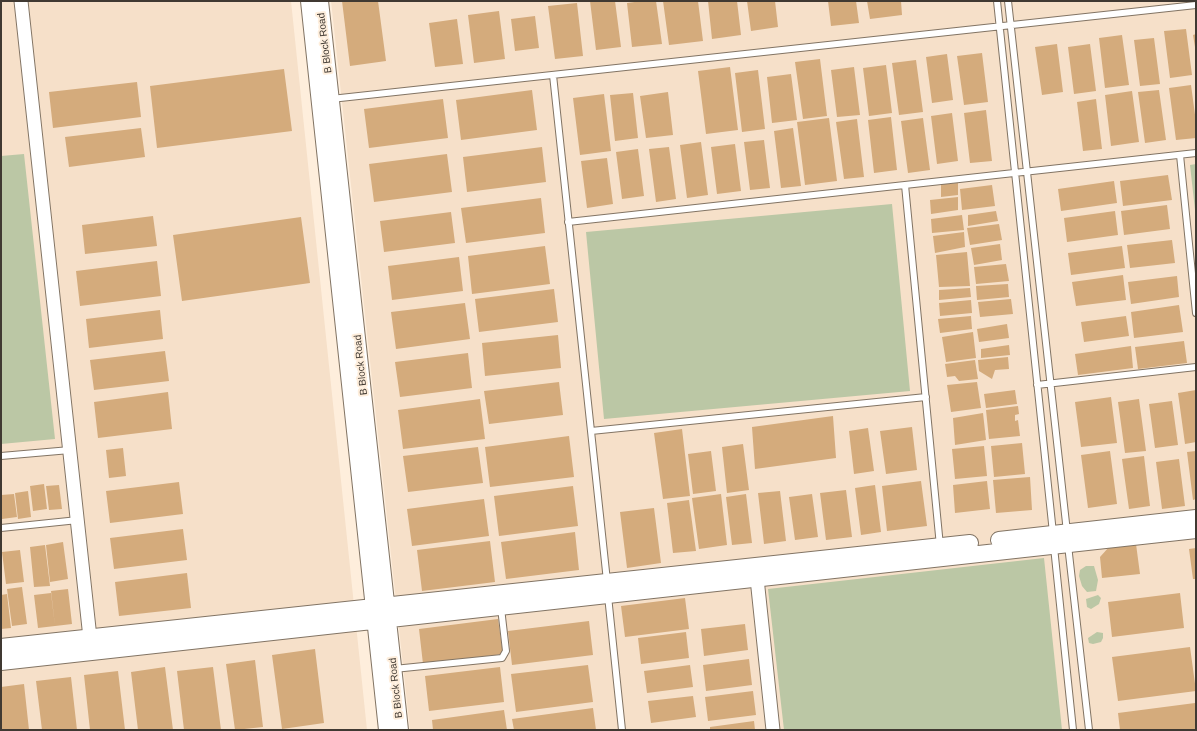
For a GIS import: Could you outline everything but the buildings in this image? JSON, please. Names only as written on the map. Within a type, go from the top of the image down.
[{"type":"street","points":[[21,1],[91,645]]},
{"type":"street","name":"B Block Road","points":[[309,1],[326,100]]},
{"type":"street","name":"B Block Road","points":[[320,1],[326,100],[382,613],[387,730]]},
{"type":"street","points":[[1061,539],[1196,518]]},
{"type":"street","points":[[1,662],[91,645],[1061,539],[1196,530]]},
{"type":"street","points":[[756,572],[773,730]]},
{"type":"street","points":[[382,613],[501,606],[608,588]]},
{"type":"street","name":"B Block Road","points":[[382,613],[394,669],[400,730]]},
{"type":"street","points":[[1,647],[91,645]]},
{"type":"lane","points":[[997,1],[1037,385],[1089,730]]},
{"type":"lane","points":[[1008,1],[1051,383],[1073,730]]},
{"type":"lane","points":[[326,100],[1196,5]]},
{"type":"lane","points":[[553,75],[622,730]]},
{"type":"lane","points":[[568,222],[1196,153]]},
{"type":"lane","points":[[1180,155],[1196,313]]},
{"type":"lane","points":[[905,185],[941,552]]},
{"type":"lane","points":[[1037,385],[1196,367]]},
{"type":"lane","points":[[591,431],[926,397]]},
{"type":"lane","points":[[1,456],[70,450]]},
{"type":"lane","points":[[1,528],[78,520]]},
{"type":"lane","points":[[394,669],[502,658],[506,651],[501,606]]},
{"type":"shaded area","points":[[1,1],[291,1],[367,730],[1,730]]},
{"type":"shaded area","points":[[331,1],[1196,1],[1196,730],[410,730]]},
{"type":"green space","points":[[24,154],[55,439],[1,444],[1,156]]},
{"type":"green space","points":[[1196,164],[1196,219],[1190,165]]},
{"type":"green space","points":[[892,204],[910,391],[604,419],[586,232]]},
{"type":"green space","points":[[1044,558],[1062,730],[784,730],[768,589]]},
{"type":"green space","points":[[1086,566],[1094,566],[1098,580],[1096,591],[1087,592],[1082,586],[1079,576],[1080,570]]},
{"type":"green space","points":[[1098,595],[1101,598],[1099,604],[1091,609],[1087,607],[1086,599]]},
{"type":"green space","points":[[1097,632],[1103,633],[1101,642],[1093,644],[1089,643],[1088,638]]}]
